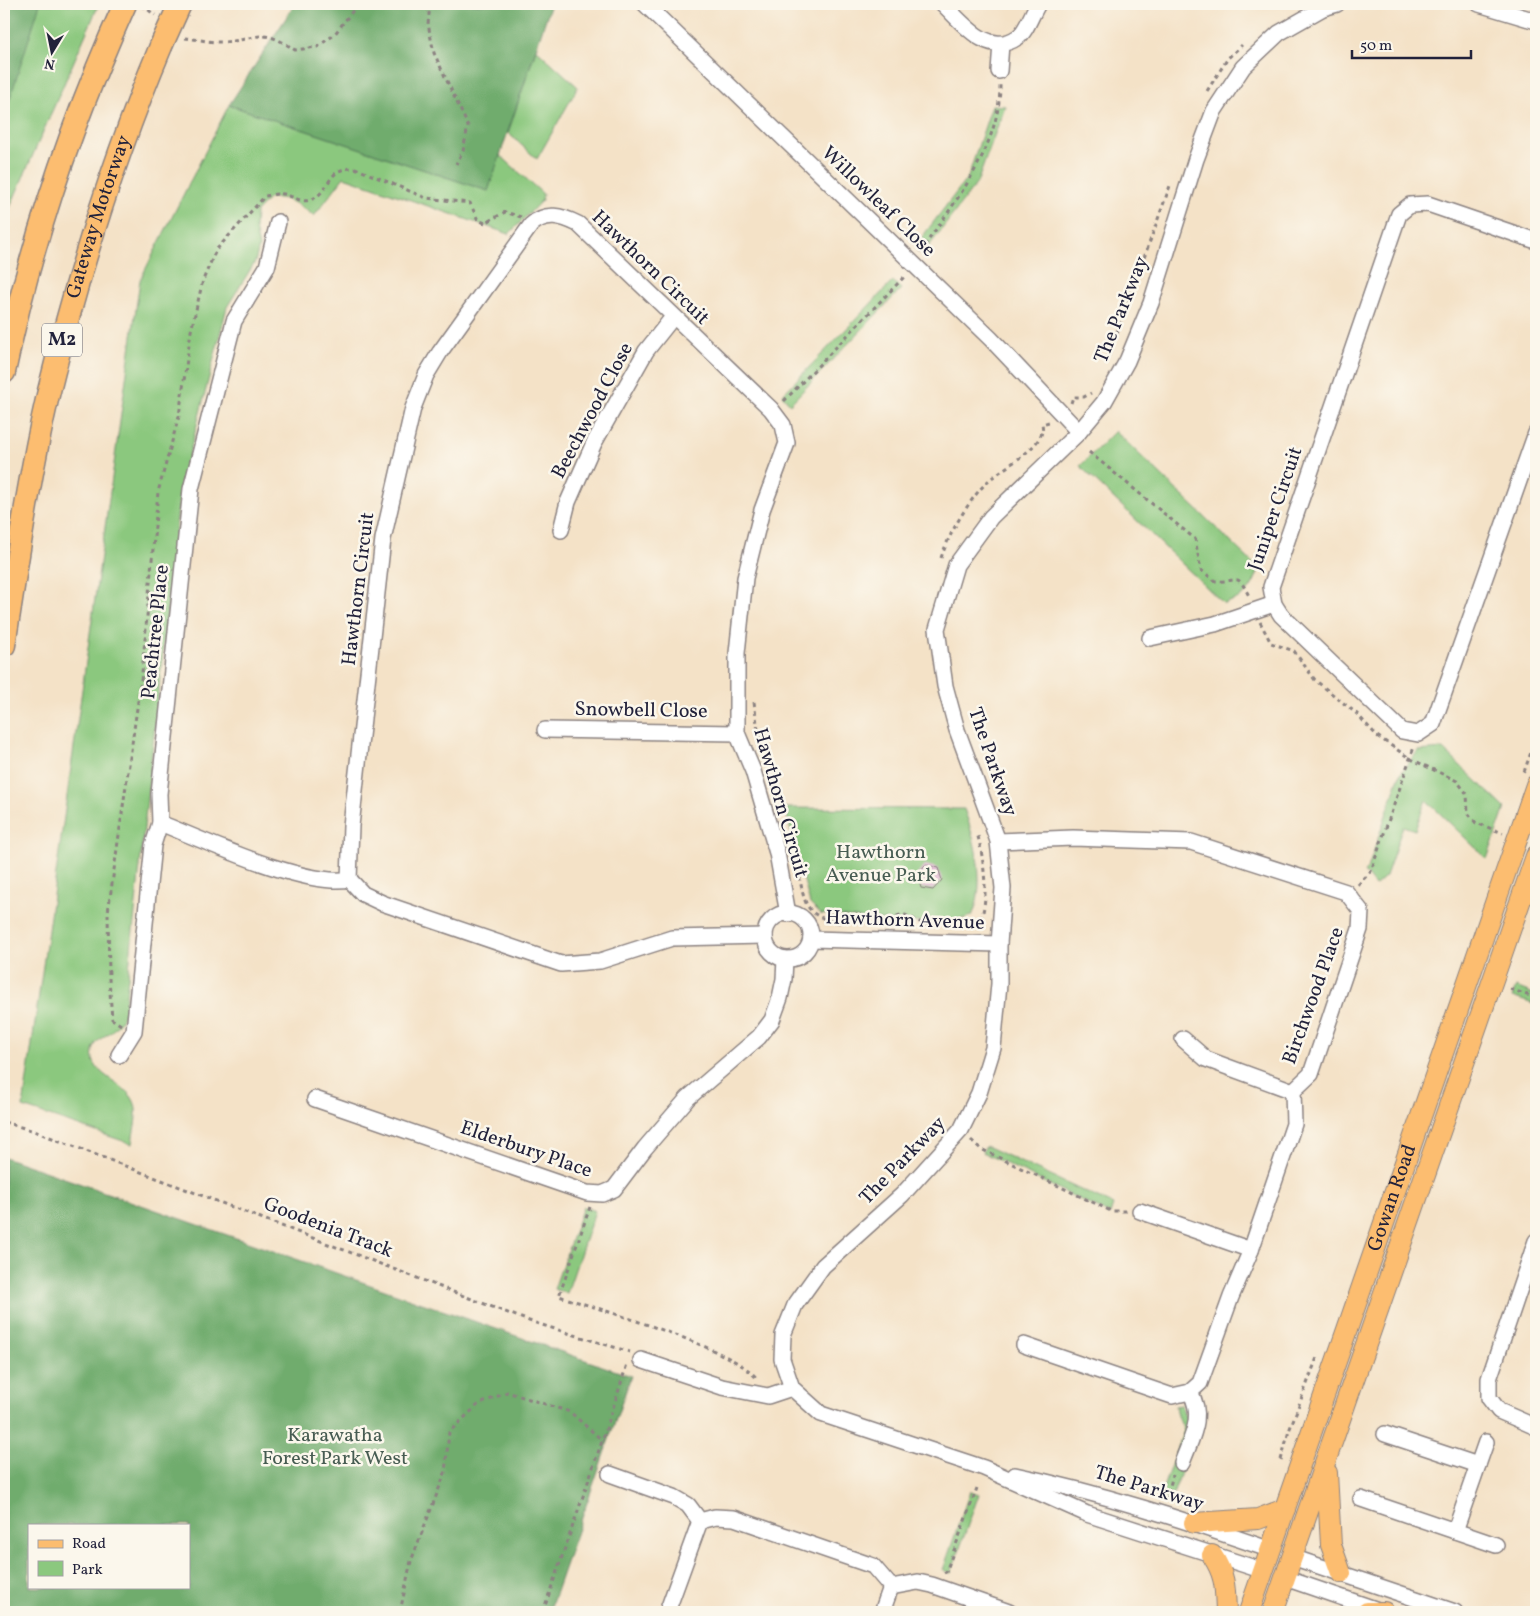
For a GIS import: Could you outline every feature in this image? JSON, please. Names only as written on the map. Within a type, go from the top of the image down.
[{"type":"highway","name":"Gateway Motorway","points":[[4,645],[26,507],[46,406],[74,295],[104,194],[133,113],[170,42],[180,4]]},
{"type":"highway","name":"M2","points":[[4,372],[29,268],[51,197],[76,124],[121,14]]},
{"type":"main road","name":"Gowan Road","points":[[1249,1612],[1536,785]]},
{"type":"main road","name":"Gowan Road","points":[[1273,1612],[1536,856]]},
{"type":"main road","points":[[1326,1463],[1331,1545],[1341,1573]]},
{"type":"main road","points":[[1194,1523],[1258,1519],[1285,1509]]},
{"type":"main road","points":[[1271,1550],[1292,1557]]},
{"type":"main road","points":[[1212,1555],[1222,1569],[1225,1580],[1226,1612]]},
{"type":"main road","points":[[1264,1571],[1285,1578]]},
{"type":"main road","points":[[1367,1612],[1384,1612]]},
{"type":"street","name":"Willowleaf Close","points":[[645,4],[991,339],[1079,432]]},
{"type":"street","points":[[943,4],[981,40],[1001,44],[1019,37],[1038,4]]},
{"type":"street","name":"The Parkway","points":[[1264,1571],[1087,1514],[984,1468],[821,1414],[792,1388],[782,1359],[783,1335],[795,1305],[823,1266],[902,1195],[961,1130],[980,1093],[993,1048],[999,984],[998,944],[1003,888],[998,841],[957,730],[946,686],[937,629],[956,564],[991,517],[1079,432],[1104,402],[1127,361],[1151,303],[1196,159],[1214,111],[1242,67],[1279,33],[1323,8],[1337,4]]},
{"type":"street","points":[[1479,4],[1522,10],[1536,21]]},
{"type":"street","points":[[999,71],[1001,44]]},
{"type":"street","name":"Juniper Circuit","points":[[1274,604],[1271,587],[1399,214],[1410,205],[1428,204],[1536,241]]},
{"type":"street","name":"Hawthorn Circuit","points":[[349,879],[351,826],[382,539],[413,408],[426,375],[440,352],[531,225],[537,219],[562,216],[578,224],[771,409],[783,426],[787,443],[762,510],[745,578],[737,653],[737,733],[752,771],[777,853],[788,914]]},
{"type":"street","name":"Peachtree Place","points":[[119,1055],[134,1030],[153,845],[160,824],[159,794],[190,489],[234,321],[267,267],[278,222]]},
{"type":"street","name":"Beechwood Close","points":[[561,530],[568,502],[594,443],[646,351],[673,317]]},
{"type":"street","points":[[1150,638],[1215,624],[1274,604],[1280,614],[1402,731],[1418,734],[1433,724],[1536,433]]},
{"type":"street","name":"Snowbell Close","points":[[545,730],[737,733]]},
{"type":"street","points":[[160,824],[305,878],[337,882],[349,879],[363,894],[382,903],[561,964],[600,961],[672,938],[765,936]]},
{"type":"street","points":[[998,841],[1073,838],[1192,842],[1346,892]]},
{"type":"street","name":"Birchwood Place","points":[[1190,1392],[1200,1383],[1231,1297],[1251,1250],[1294,1124],[1293,1090],[1311,1074],[1360,929],[1362,911],[1346,892]]},
{"type":"street","points":[[788,914],[799,916],[805,921],[810,931],[811,939],[802,954],[785,959],[771,951],[765,936],[772,920],[788,914]]},
{"type":"street","name":"Hawthorn Avenue","points":[[811,939],[998,944]]},
{"type":"street","name":"Elderbury Place","points":[[315,1099],[594,1194],[602,1194],[614,1189],[644,1148],[688,1098],[760,1036],[772,1020],[780,998],[784,979],[785,959]]},
{"type":"street","points":[[1183,1039],[1206,1059],[1293,1090]]},
{"type":"street","points":[[1140,1211],[1251,1250]]},
{"type":"street","points":[[1536,1241],[1489,1379],[1489,1398],[1499,1411],[1536,1427]]},
{"type":"street","points":[[1024,1345],[1172,1396],[1190,1392],[1198,1405],[1197,1421],[1182,1463]]},
{"type":"street","points":[[636,1356],[722,1387],[768,1396],[792,1388]]},
{"type":"street","points":[[1386,1434],[1478,1465]]},
{"type":"street","points":[[1456,1531],[1486,1442]]},
{"type":"street","name":"The Parkway","points":[[984,1468],[1078,1488],[1194,1523],[1271,1550]]},
{"type":"street","points":[[610,1474],[674,1497],[688,1505],[700,1521]]},
{"type":"street","points":[[1362,1499],[1496,1545]]},
{"type":"street","points":[[700,1521],[715,1517],[734,1518],[873,1566],[891,1587]]},
{"type":"street","points":[[667,1612],[700,1521]]},
{"type":"street","points":[[1292,1557],[1341,1573],[1434,1610],[1455,1612]]},
{"type":"street","points":[[1285,1578],[1384,1612]]},
{"type":"street","points":[[891,1587],[918,1582],[932,1585],[1009,1612]]},
{"type":"street","points":[[882,1612],[891,1587]]},
{"type":"path","points":[[170,42],[221,42],[266,35],[282,40],[295,50],[318,47],[334,35],[358,4]]},
{"type":"path","points":[[430,4],[428,24],[434,53],[468,126],[463,151],[456,164]]},
{"type":"path","points":[[1204,96],[1228,58],[1247,40]]},
{"type":"path","points":[[783,403],[899,283],[972,178],[1000,103],[999,71]]},
{"type":"path","points":[[134,1030],[112,1020],[108,979],[108,912],[142,673],[158,492],[179,416],[197,301],[209,264],[216,250],[265,196],[284,194],[300,200],[313,199],[337,170],[345,168],[355,168],[426,198],[470,203],[478,220],[485,223],[505,212],[512,212],[531,225]]},
{"type":"path","points":[[1105,366],[1174,175]]},
{"type":"path","points":[[939,563],[945,547],[965,510],[985,484],[1038,442],[1044,430],[1042,424],[1048,424],[1071,403],[1073,397],[1084,397],[1092,393],[1096,384]]},
{"type":"path","points":[[753,696],[762,754]]},
{"type":"path","points":[[1346,892],[1355,888],[1371,871],[1418,734]]},
{"type":"path","points":[[959,926],[974,924],[983,915],[982,852],[976,828]]},
{"type":"path","points":[[793,852],[804,902],[812,913],[822,920],[850,923]]},
{"type":"path","points":[[868,924],[876,924],[896,914],[903,914],[931,926]]},
{"type":"path","points":[[1510,989],[1536,998]]},
{"type":"path","name":"Goodenia Track","points":[[4,1122],[43,1134],[529,1321],[636,1356]]},
{"type":"path","points":[[961,1130],[981,1149],[1112,1212],[1140,1211]]},
{"type":"path","points":[[594,1194],[559,1296],[655,1328],[732,1358],[752,1371],[768,1396]]},
{"type":"path","points":[[543,1612],[584,1491],[636,1356]]},
{"type":"path","points":[[400,1612],[411,1561],[445,1473],[449,1432],[478,1405],[507,1392],[570,1412],[603,1442]]},
{"type":"path","points":[[932,1585],[937,1575],[946,1572],[977,1488]]},
{"type":"green space","points":[[4,4],[99,4],[4,221]]},
{"type":"green space","points":[[4,4],[40,4],[4,117]]},
{"type":"green space","points":[[295,4],[551,4],[488,191],[229,105]]},
{"type":"green space","points":[[536,49],[578,87],[537,159],[508,133]]},
{"type":"green space","points":[[229,105],[488,191],[500,155],[543,194],[542,200],[509,234],[344,177],[314,216],[293,202],[282,198],[269,198],[256,212],[255,228],[259,247],[255,262],[227,307],[180,491],[124,1015],[112,1031],[99,1040],[93,1050],[93,1059],[97,1067],[103,1074],[128,1092],[133,1100],[136,1113],[132,1144],[23,1107],[140,280]]},
{"type":"green space","points":[[992,105],[1005,106],[977,183],[926,250],[919,241],[968,177]]},
{"type":"green space","points":[[893,281],[901,289],[790,404],[782,395]]},
{"type":"green space","points":[[1115,431],[1259,569],[1247,592],[1224,604],[1080,466]]},
{"type":"green space","points":[[1443,749],[1505,808],[1487,859],[1426,800],[1415,830],[1403,826],[1386,876],[1375,886],[1364,872],[1368,868],[1400,774],[1418,751]]},
{"type":"green space","name":"Hawthorn Avenue Park","points":[[785,808],[964,809],[978,862],[979,890],[972,916],[957,920],[919,922],[820,914],[810,904]]},
{"type":"green space","points":[[1516,987],[1536,995],[1536,1005],[1512,997]]},
{"type":"green space","points":[[986,1146],[1113,1205],[1110,1214],[982,1152]]},
{"type":"green space","name":"Karawatha Forest Park West","points":[[4,1157],[631,1376],[549,1612],[4,1612]]},
{"type":"green space","points":[[583,1207],[595,1211],[567,1293],[554,1289]]},
{"type":"green space","points":[[1181,1405],[1189,1426],[1183,1467],[1171,1500],[1160,1496],[1184,1429],[1177,1416],[1175,1406]]},
{"type":"green space","points":[[970,1491],[979,1494],[951,1573],[943,1570]]},
{"type":"building","points":[[925,865],[938,868],[942,880],[933,890],[921,888],[917,875]]}]
